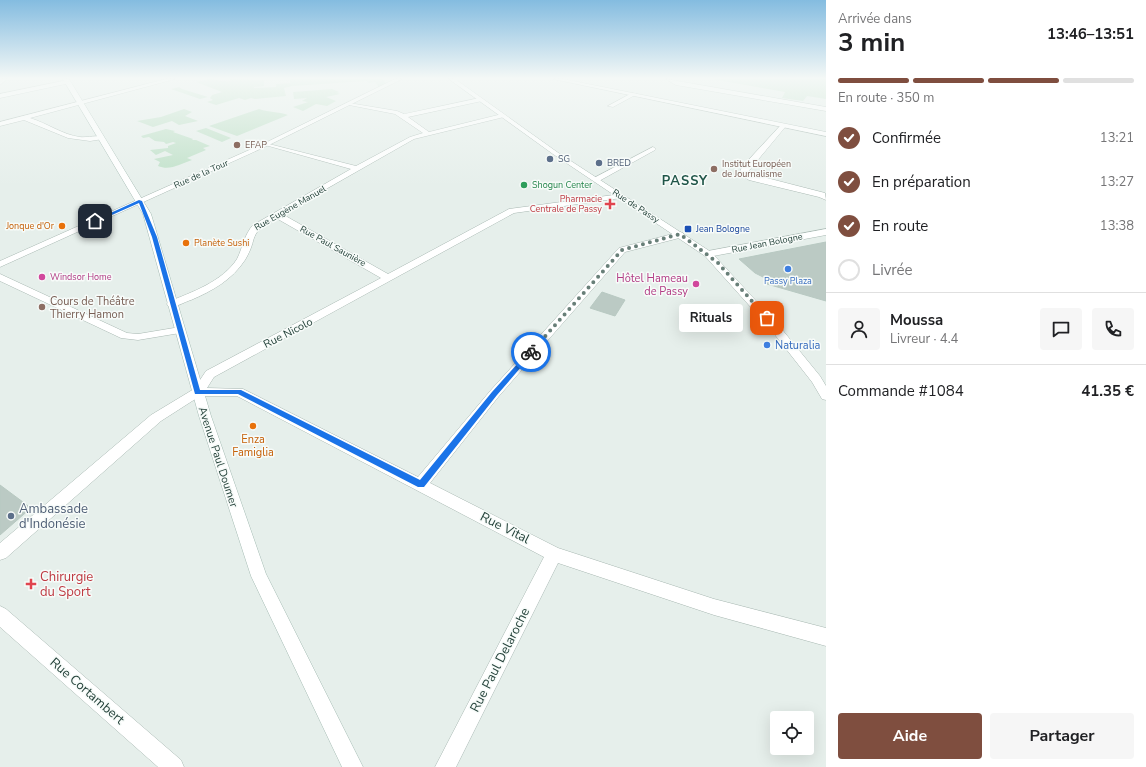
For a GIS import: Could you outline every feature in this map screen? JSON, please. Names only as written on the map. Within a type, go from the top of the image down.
[{"type":"street","points":[[0,124],[38,115]]},
{"type":"street","name":"Avenue Paul Doumer","points":[[87,115],[140,201],[154,237],[198,392],[259,576],[353,767]]},
{"type":"street","name":"Rue de la Tour","points":[[0,264],[267,144],[328,115]]},
{"type":"street","points":[[403,116],[409,115]]},
{"type":"street","points":[[731,115],[826,134]]},
{"type":"street","points":[[403,116],[428,134]]},
{"type":"street","name":"Rue Eugène Manuel","points":[[172,304],[193,295],[227,275],[241,259],[252,230],[412,138],[502,116]]},
{"type":"street","name":"Rue de Passy","points":[[502,116],[555,154],[680,234],[708,254],[776,329],[816,379],[826,396]]},
{"type":"street","points":[[25,118],[76,140],[92,140],[101,138]]},
{"type":"street","points":[[783,126],[744,170],[744,174],[752,178],[825,196]]},
{"type":"street","points":[[267,144],[358,169]]},
{"type":"street","points":[[596,180],[653,149]]},
{"type":"street","name":"Rue Nicolo","points":[[0,552],[156,418],[198,392],[210,374],[512,211],[621,196]]},
{"type":"street","name":"Rue Paul Saunière","points":[[277,215],[388,278]]},
{"type":"street","name":"Rue Jean Bologne","points":[[708,254],[826,232]]},
{"type":"street","points":[[421,484],[495,393],[622,250],[680,234]]},
{"type":"street","points":[[0,277],[125,336],[138,337],[180,330]]},
{"type":"street","name":"Rue Vital","points":[[198,392],[239,392],[421,484],[554,554],[714,608],[826,637]]},
{"type":"street","name":"Rue Paul Delaroche","points":[[445,767],[554,554]]},
{"type":"street","name":"Rue Cortambert","points":[[0,615],[174,767]]},
{"type":"green space","points":[[167,115],[187,115],[185,116],[198,121],[179,125],[172,121],[153,127],[137,121]]},
{"type":"green space","points":[[242,115],[288,115],[237,136],[209,126]]},
{"type":"green space","points":[[206,128],[231,138],[222,142],[196,131]]},
{"type":"green space","points":[[166,129],[175,131],[173,132],[210,146],[203,148],[206,150],[187,158],[192,160],[179,165],[167,168],[158,166],[160,162],[154,159],[173,155],[165,151],[156,155],[150,150],[168,148],[168,146],[176,143],[173,142],[166,144],[164,142],[155,141],[149,137],[143,138],[141,136]]},
{"type":"building","name":"Passy Plaza","points":[[826,242],[826,301],[767,284],[769,280],[755,273],[739,259]]},
{"type":"building","points":[[602,292],[625,300],[615,316],[590,308]]},
{"type":"building","name":"Ambassade d'Indonésie","points":[[0,485],[31,508],[0,535]]},
{"type":"way so far","points":[[531,352],[622,250],[680,234],[718,263],[767,318]]},
{"type":"place","name":"EFAP","points":[[237,145]]},
{"type":"place","name":"SG","points":[[550,159]]},
{"type":"place","name":"BRED","points":[[599,163]]},
{"type":"place","name":"Institut Européen de Journalisme","points":[[714,169]]},
{"type":"place","name":"Shogun Center","points":[[524,185]]},
{"type":"place","name":"Pharmacie Centrale de Passy","points":[[610,204]]},
{"type":"place","name":"Jonque d'Or","points":[[62,226]]},
{"type":"place","name":"Jean Bologne","points":[[688,229]]},
{"type":"place","name":"Planète Sushi","points":[[186,243]]},
{"type":"place","name":"Passy Plaza","points":[[788,269]]},
{"type":"place","name":"Windsor Home","points":[[42,277]]},
{"type":"place","name":"Hôtel Hameau de Passy","points":[[696,284]]},
{"type":"place","name":"Cours de Théâtre Thierry Hamon","points":[[42,307]]},
{"type":"place","name":"Rituals","points":[[767,318]]},
{"type":"place","name":"Naturalia","points":[[767,345]]},
{"type":"place","name":"Enza Famiglia","points":[[253,426]]},
{"type":"place","name":"Ambassade d'Indonésie","points":[[11,516]]},
{"type":"place","name":"Chirurgie du Sport","points":[[31,584]]},
{"type":"district","name":"PASSY","points":[[685,181]]},
{"type":"route","points":[[95,221],[140,201],[154,237],[198,392],[239,392],[421,484],[495,393],[531,352]]}]
